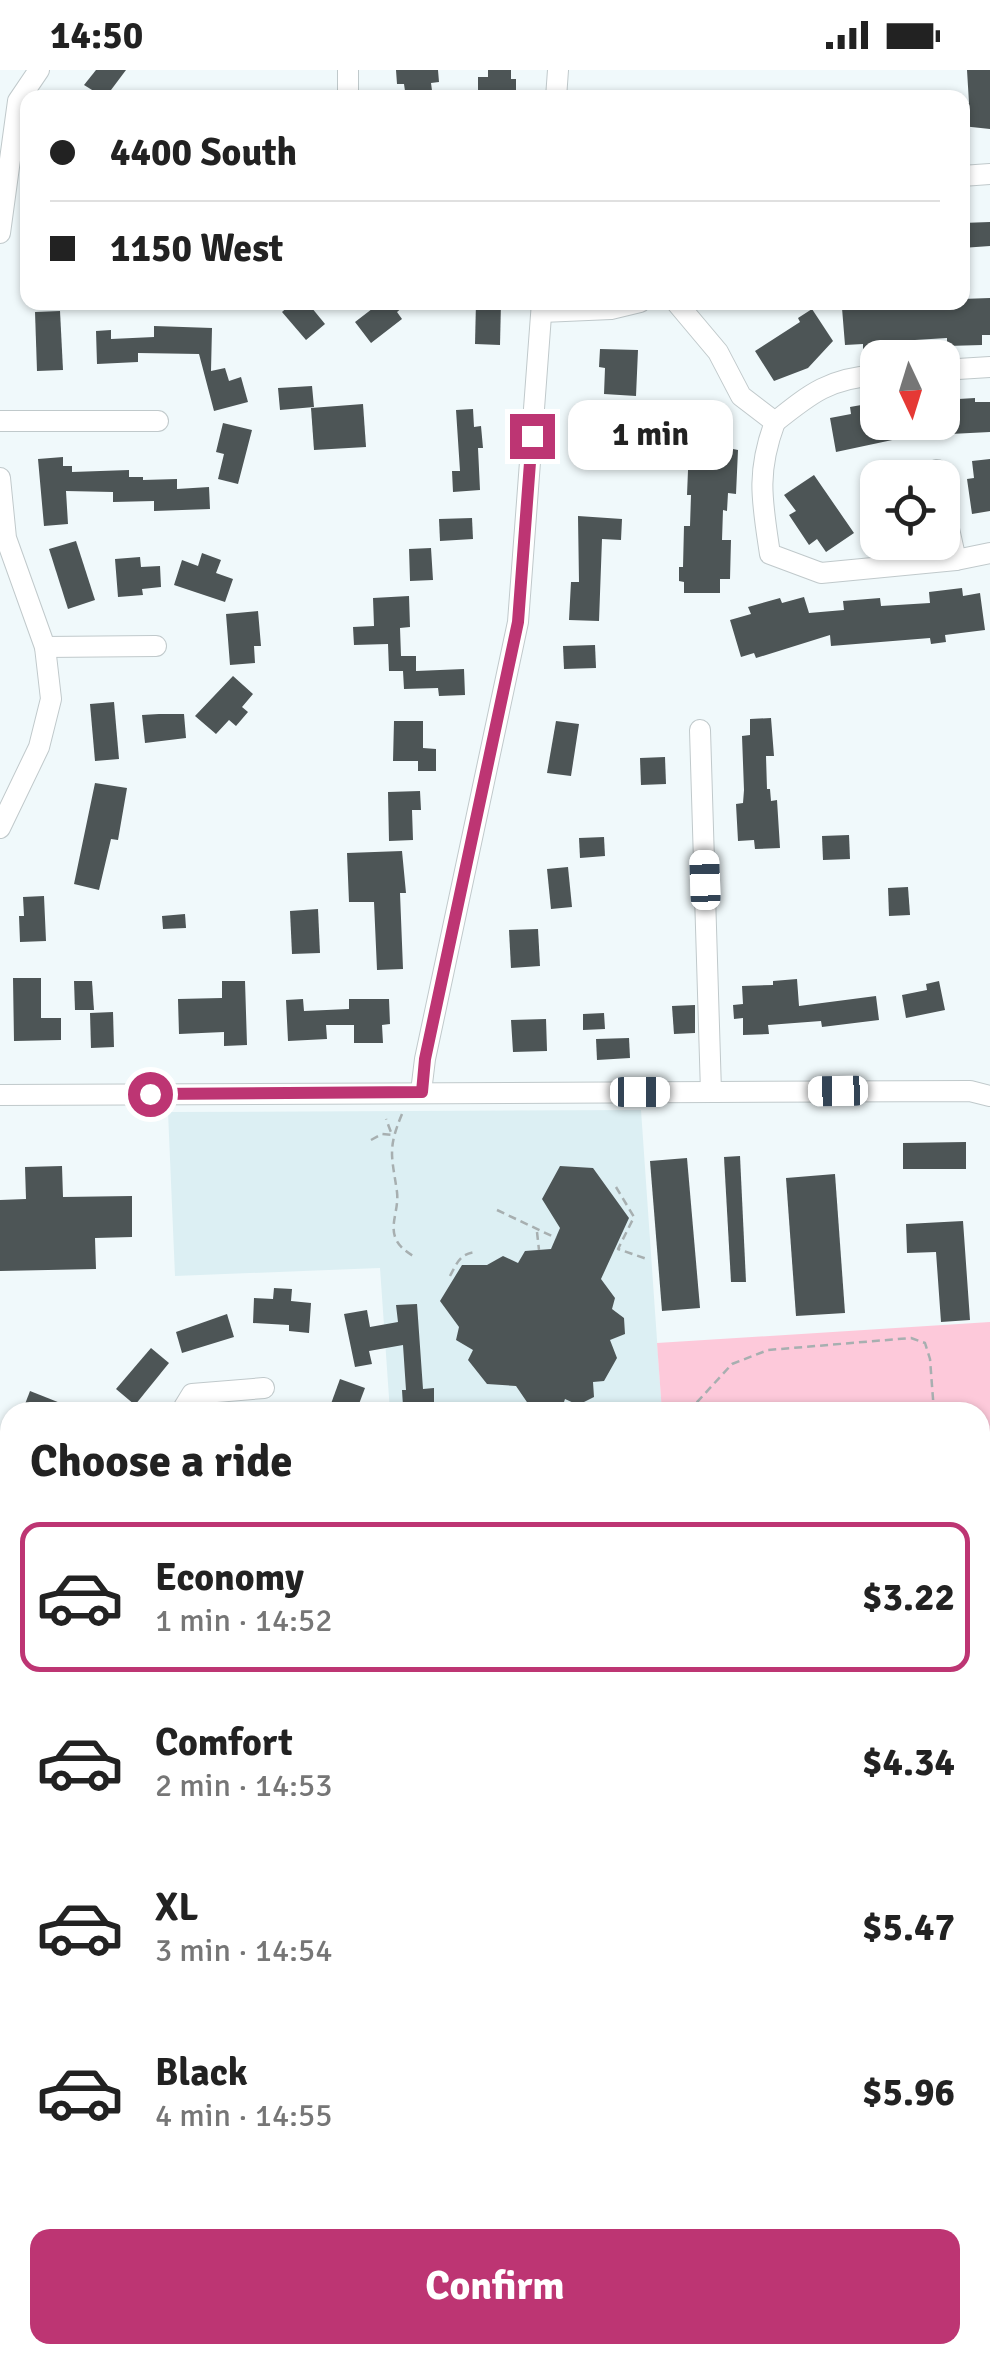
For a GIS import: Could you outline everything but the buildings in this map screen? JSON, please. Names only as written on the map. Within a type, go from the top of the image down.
[{"type":"street","points":[[0,233],[20,97]]},
{"type":"street","points":[[422,1092],[432,1025],[518,622],[542,310]]},
{"type":"street","points":[[683,310],[718,352],[741,396],[774,422]]},
{"type":"street","points":[[960,369],[990,367]]},
{"type":"street","points":[[860,375],[846,376],[807,396],[774,422],[763,454],[760,490],[770,554],[821,573],[956,560]]},
{"type":"street","points":[[0,420],[158,421]]},
{"type":"street","points":[[0,478],[6,538],[44,647],[51,698],[39,747],[0,828]]},
{"type":"street","points":[[960,559],[990,553]]},
{"type":"street","points":[[44,647],[156,646]]},
{"type":"street","points":[[700,730],[711,1092]]},
{"type":"street","points":[[0,1095],[970,1090],[990,1096]]},
{"type":"street","points":[[187,1402],[192,1394],[264,1388]]},
{"type":"path","points":[[392,1135],[402,1113]]},
{"type":"path","points":[[386,1119],[392,1135],[391,1167],[397,1194],[392,1215],[394,1233],[406,1252],[414,1256]]},
{"type":"path","points":[[371,1140],[382,1134],[392,1135]]},
{"type":"path","points":[[616,1188],[634,1217],[618,1249],[646,1259]]},
{"type":"path","points":[[497,1210],[556,1238]]},
{"type":"path","points":[[537,1229],[538,1250]]},
{"type":"path","points":[[450,1276],[465,1253],[475,1252]]},
{"type":"path","points":[[697,1402],[732,1364],[768,1350],[911,1338],[925,1343],[933,1402]]},
{"type":"shaded area","points":[[641,1110],[661,1402],[389,1402],[380,1268],[175,1276],[168,1112]]},
{"type":"shaded area","points":[[990,1322],[990,1402],[661,1402],[657,1343]]},
{"type":"route","points":[[150,1094],[422,1092],[425,1059],[518,622],[532,436]]}]
